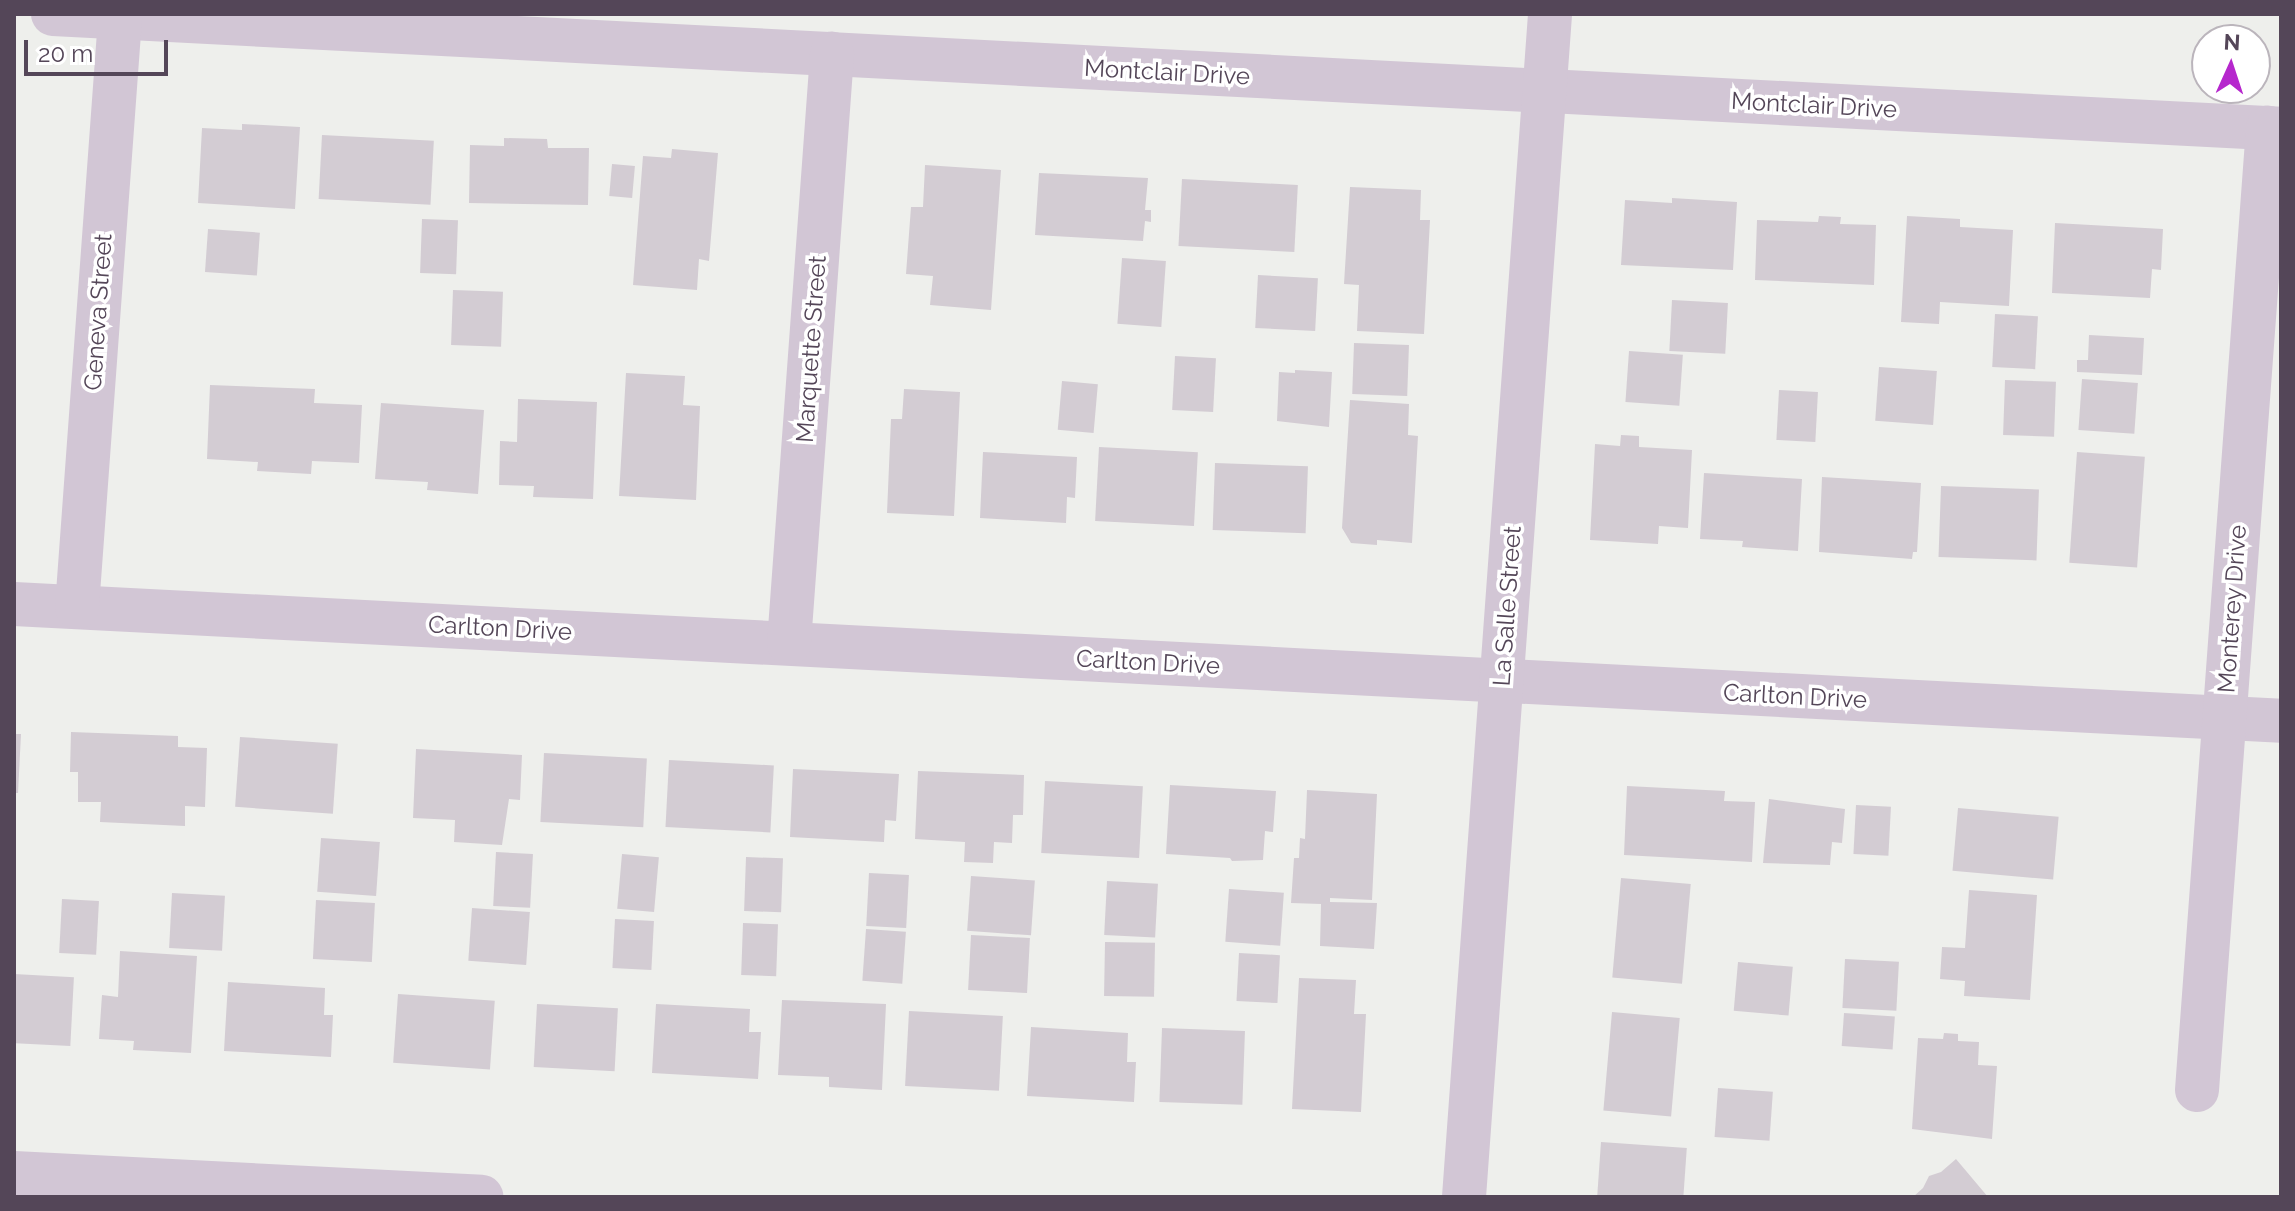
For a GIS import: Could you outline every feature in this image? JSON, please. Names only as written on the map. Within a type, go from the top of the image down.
[{"type":"street","name":"Montclair Drive","points":[[53,14],[2274,129]]},
{"type":"street","name":"La Salle Street","points":[[1464,1197],[1550,14]]},
{"type":"street","name":"Geneva Street","points":[[77,607],[120,18]]},
{"type":"street","name":"Marquette Street","points":[[789,643],[832,54]]},
{"type":"street","name":"Monterey Drive","points":[[2197,1090],[2274,129]]},
{"type":"street","name":"Carlton Drive","points":[[14,604],[2281,721]]},
{"type":"street","points":[[14,1173],[481,1197]]},
{"type":"building","points":[[242,124],[300,127],[295,209],[198,203],[202,128],[242,130]]},
{"type":"building","points":[[322,135],[434,141],[430,205],[319,199]]},
{"type":"building","points":[[504,138],[547,139],[548,148],[589,148],[588,205],[469,203],[470,145],[504,146]]},
{"type":"building","points":[[672,149],[718,153],[709,261],[699,259],[697,290],[633,285],[643,156],[671,158]]},
{"type":"building","points":[[612,164],[635,166],[632,198],[609,196]]},
{"type":"building","points":[[925,165],[1001,170],[991,310],[930,305],[933,276],[906,274],[911,207],[923,207]]},
{"type":"building","points":[[1039,173],[1148,178],[1145,210],[1151,210],[1151,222],[1145,221],[1143,241],[1035,235]]},
{"type":"building","points":[[1182,179],[1298,185],[1294,252],[1178,246]]},
{"type":"building","points":[[1350,187],[1421,190],[1420,220],[1430,220],[1424,334],[1357,331],[1359,285],[1344,284]]},
{"type":"building","points":[[1672,198],[1737,202],[1733,270],[1621,265],[1625,200],[1672,203]]},
{"type":"building","points":[[1819,216],[1841,217],[1840,224],[1876,225],[1874,285],[1755,280],[1757,220],[1818,222]]},
{"type":"building","points":[[1907,216],[1960,219],[1960,227],[2013,230],[2009,306],[1940,302],[1939,324],[1901,322]]},
{"type":"building","points":[[422,219],[458,220],[456,274],[420,273]]},
{"type":"building","points":[[2055,223],[2163,229],[2161,270],[2152,269],[2150,298],[2052,293]]},
{"type":"building","points":[[208,229],[260,233],[257,276],[205,272]]},
{"type":"building","points":[[1122,258],[1166,261],[1161,327],[1117,324]]},
{"type":"building","points":[[1258,275],[1318,278],[1315,331],[1255,328]]},
{"type":"building","points":[[453,290],[503,292],[501,347],[451,345]]},
{"type":"building","points":[[1672,300],[1728,303],[1725,354],[1669,351]]},
{"type":"building","points":[[1995,314],[2038,316],[2035,369],[1992,367]]},
{"type":"building","points":[[2089,335],[2144,338],[2142,375],[2077,372],[2077,360],[2088,360]]},
{"type":"building","points":[[1354,343],[1409,345],[1407,396],[1352,394]]},
{"type":"building","points":[[1629,351],[1683,355],[1679,406],[1625,402]]},
{"type":"building","points":[[1175,356],[1216,358],[1213,412],[1172,410]]},
{"type":"building","points":[[1879,367],[1937,371],[1933,425],[1875,421]]},
{"type":"building","points":[[1295,370],[1332,372],[1329,427],[1277,421],[1279,372],[1295,373]]},
{"type":"building","points":[[626,373],[685,376],[683,405],[700,406],[696,500],[619,496]]},
{"type":"building","points":[[2082,379],[2138,383],[2134,434],[2078,430]]},
{"type":"building","points":[[2005,380],[2056,382],[2054,437],[2003,435]]},
{"type":"building","points":[[1062,381],[1098,384],[1094,433],[1058,430]]},
{"type":"building","points":[[210,385],[315,389],[314,403],[362,405],[359,463],[312,461],[311,474],[257,471],[258,462],[207,459]]},
{"type":"building","points":[[904,389],[960,392],[954,516],[887,513],[891,419],[902,419]]},
{"type":"building","points":[[1779,390],[1818,392],[1815,442],[1776,440]]},
{"type":"building","points":[[518,399],[597,402],[593,499],[533,497],[534,486],[499,485],[500,441],[517,442]]},
{"type":"building","points":[[1350,400],[1409,404],[1408,435],[1418,436],[1412,543],[1377,540],[1377,545],[1351,543],[1342,528]]},
{"type":"building","points":[[381,403],[484,410],[478,494],[427,490],[428,482],[375,479]]},
{"type":"building","points":[[1621,435],[1639,436],[1639,447],[1692,450],[1688,528],[1659,526],[1658,544],[1590,540],[1595,444],[1620,446]]},
{"type":"building","points":[[1099,447],[1198,452],[1194,526],[1095,521]]},
{"type":"building","points":[[983,452],[1077,457],[1075,498],[1067,497],[1066,523],[980,518]]},
{"type":"building","points":[[2077,452],[2145,457],[2137,567],[2069,563]]},
{"type":"building","points":[[1215,463],[1308,466],[1306,533],[1213,530]]},
{"type":"building","points":[[1704,473],[1802,479],[1798,551],[1742,547],[1743,541],[1700,539]]},
{"type":"building","points":[[1822,477],[1921,483],[1917,552],[1913,552],[1912,559],[1819,552]]},
{"type":"building","points":[[1941,486],[2039,489],[2036,560],[1939,557]]},
{"type":"building","points":[[71,732],[178,736],[178,747],[207,748],[205,807],[185,806],[185,826],[100,822],[101,802],[78,802],[78,772],[70,772]]},
{"type":"building","points":[[14,734],[21,734],[18,793],[14,793]]},
{"type":"building","points":[[240,737],[338,744],[333,814],[235,807]]},
{"type":"building","points":[[416,749],[522,755],[520,800],[509,799],[502,845],[454,842],[455,820],[413,818]]},
{"type":"building","points":[[544,753],[647,758],[643,827],[540,822]]},
{"type":"building","points":[[669,760],[774,765],[770,832],[665,827]]},
{"type":"building","points":[[793,769],[899,774],[896,821],[885,820],[884,842],[790,837]]},
{"type":"building","points":[[918,771],[1024,775],[1023,815],[1013,815],[1012,843],[994,842],[993,863],[964,862],[965,842],[915,839]]},
{"type":"building","points":[[1045,781],[1143,786],[1139,858],[1041,853]]},
{"type":"building","points":[[1170,785],[1276,791],[1273,832],[1265,831],[1263,860],[1232,861],[1230,858],[1166,854]]},
{"type":"building","points":[[1627,786],[1725,791],[1724,801],[1755,802],[1752,862],[1624,855]]},
{"type":"building","points":[[1307,790],[1377,794],[1372,900],[1330,898],[1330,902],[1377,903],[1374,949],[1320,946],[1321,904],[1291,903],[1294,858],[1299,858],[1300,838],[1305,839]]},
{"type":"building","points":[[1769,799],[1845,809],[1842,843],[1832,842],[1830,865],[1763,863]]},
{"type":"building","points":[[1856,805],[1891,807],[1888,856],[1853,854]]},
{"type":"building","points":[[1958,808],[2059,817],[2053,880],[1953,871]]},
{"type":"building","points":[[321,838],[380,842],[376,896],[317,892]]},
{"type":"building","points":[[496,852],[533,854],[530,908],[493,906]]},
{"type":"building","points":[[622,854],[659,857],[654,912],[617,909]]},
{"type":"building","points":[[746,857],[783,858],[781,912],[744,911]]},
{"type":"building","points":[[869,873],[909,875],[906,928],[866,926]]},
{"type":"building","points":[[971,876],[1035,880],[1031,935],[967,931]]},
{"type":"building","points":[[1621,878],[1691,884],[1682,984],[1612,978]]},
{"type":"building","points":[[1107,881],[1158,884],[1155,938],[1104,935]]},
{"type":"building","points":[[1229,889],[1284,893],[1280,946],[1225,942]]},
{"type":"building","points":[[1969,890],[2037,895],[2030,1000],[1964,996],[1965,981],[1940,979],[1942,947],[1965,948]]},
{"type":"building","points":[[172,893],[225,896],[222,951],[169,948]]},
{"type":"building","points":[[62,899],[99,901],[96,955],[59,953]]},
{"type":"building","points":[[316,900],[375,903],[372,962],[313,959]]},
{"type":"building","points":[[472,908],[530,912],[526,965],[468,961]]},
{"type":"building","points":[[615,919],[654,921],[651,970],[612,968]]},
{"type":"building","points":[[743,923],[778,924],[776,976],[741,975]]},
{"type":"building","points":[[866,929],[906,932],[902,984],[862,981]]},
{"type":"building","points":[[971,935],[1030,938],[1027,993],[968,990]]},
{"type":"building","points":[[1105,942],[1155,943],[1154,997],[1104,996]]},
{"type":"building","points":[[120,951],[197,956],[191,1053],[133,1050],[134,1041],[99,1039],[102,995],[118,997]]},
{"type":"building","points":[[1239,953],[1280,955],[1277,1003],[1236,1001]]},
{"type":"building","points":[[1845,959],[1899,962],[1896,1011],[1842,1008]]},
{"type":"building","points":[[1738,962],[1793,967],[1789,1016],[1734,1011]]},
{"type":"building","points":[[14,974],[74,977],[70,1046],[14,1043]]},
{"type":"building","points":[[1299,978],[1356,980],[1354,1014],[1366,1014],[1361,1112],[1292,1109]]},
{"type":"building","points":[[228,982],[325,988],[324,1015],[333,1015],[331,1057],[224,1051]]},
{"type":"building","points":[[398,994],[495,1001],[490,1070],[393,1063]]},
{"type":"building","points":[[782,1000],[886,1004],[882,1090],[829,1087],[829,1077],[778,1075]]},
{"type":"building","points":[[537,1004],[618,1008],[615,1071],[534,1067]]},
{"type":"building","points":[[656,1004],[750,1009],[749,1032],[761,1032],[758,1079],[652,1073]]},
{"type":"building","points":[[909,1011],[1003,1016],[999,1091],[905,1086]]},
{"type":"building","points":[[1612,1012],[1680,1018],[1671,1117],[1603,1111]]},
{"type":"building","points":[[1844,1013],[1895,1017],[1893,1049],[1842,1046]]},
{"type":"building","points":[[1031,1027],[1128,1033],[1127,1062],[1136,1062],[1134,1102],[1027,1096]]},
{"type":"building","points":[[1162,1028],[1245,1031],[1242,1105],[1159,1102]]},
{"type":"building","points":[[1944,1033],[1958,1034],[1958,1041],[1979,1042],[1978,1065],[1997,1066],[1992,1139],[1912,1129],[1918,1038],[1943,1039]]},
{"type":"building","points":[[1718,1088],[1773,1092],[1769,1141],[1715,1137]]},
{"type":"building","points":[[1601,1142],[1687,1148],[1683,1197],[1597,1197]]},
{"type":"building","points":[[1956,1159],[1988,1197],[1913,1197],[1923,1188],[1929,1176],[1941,1172]]}]
